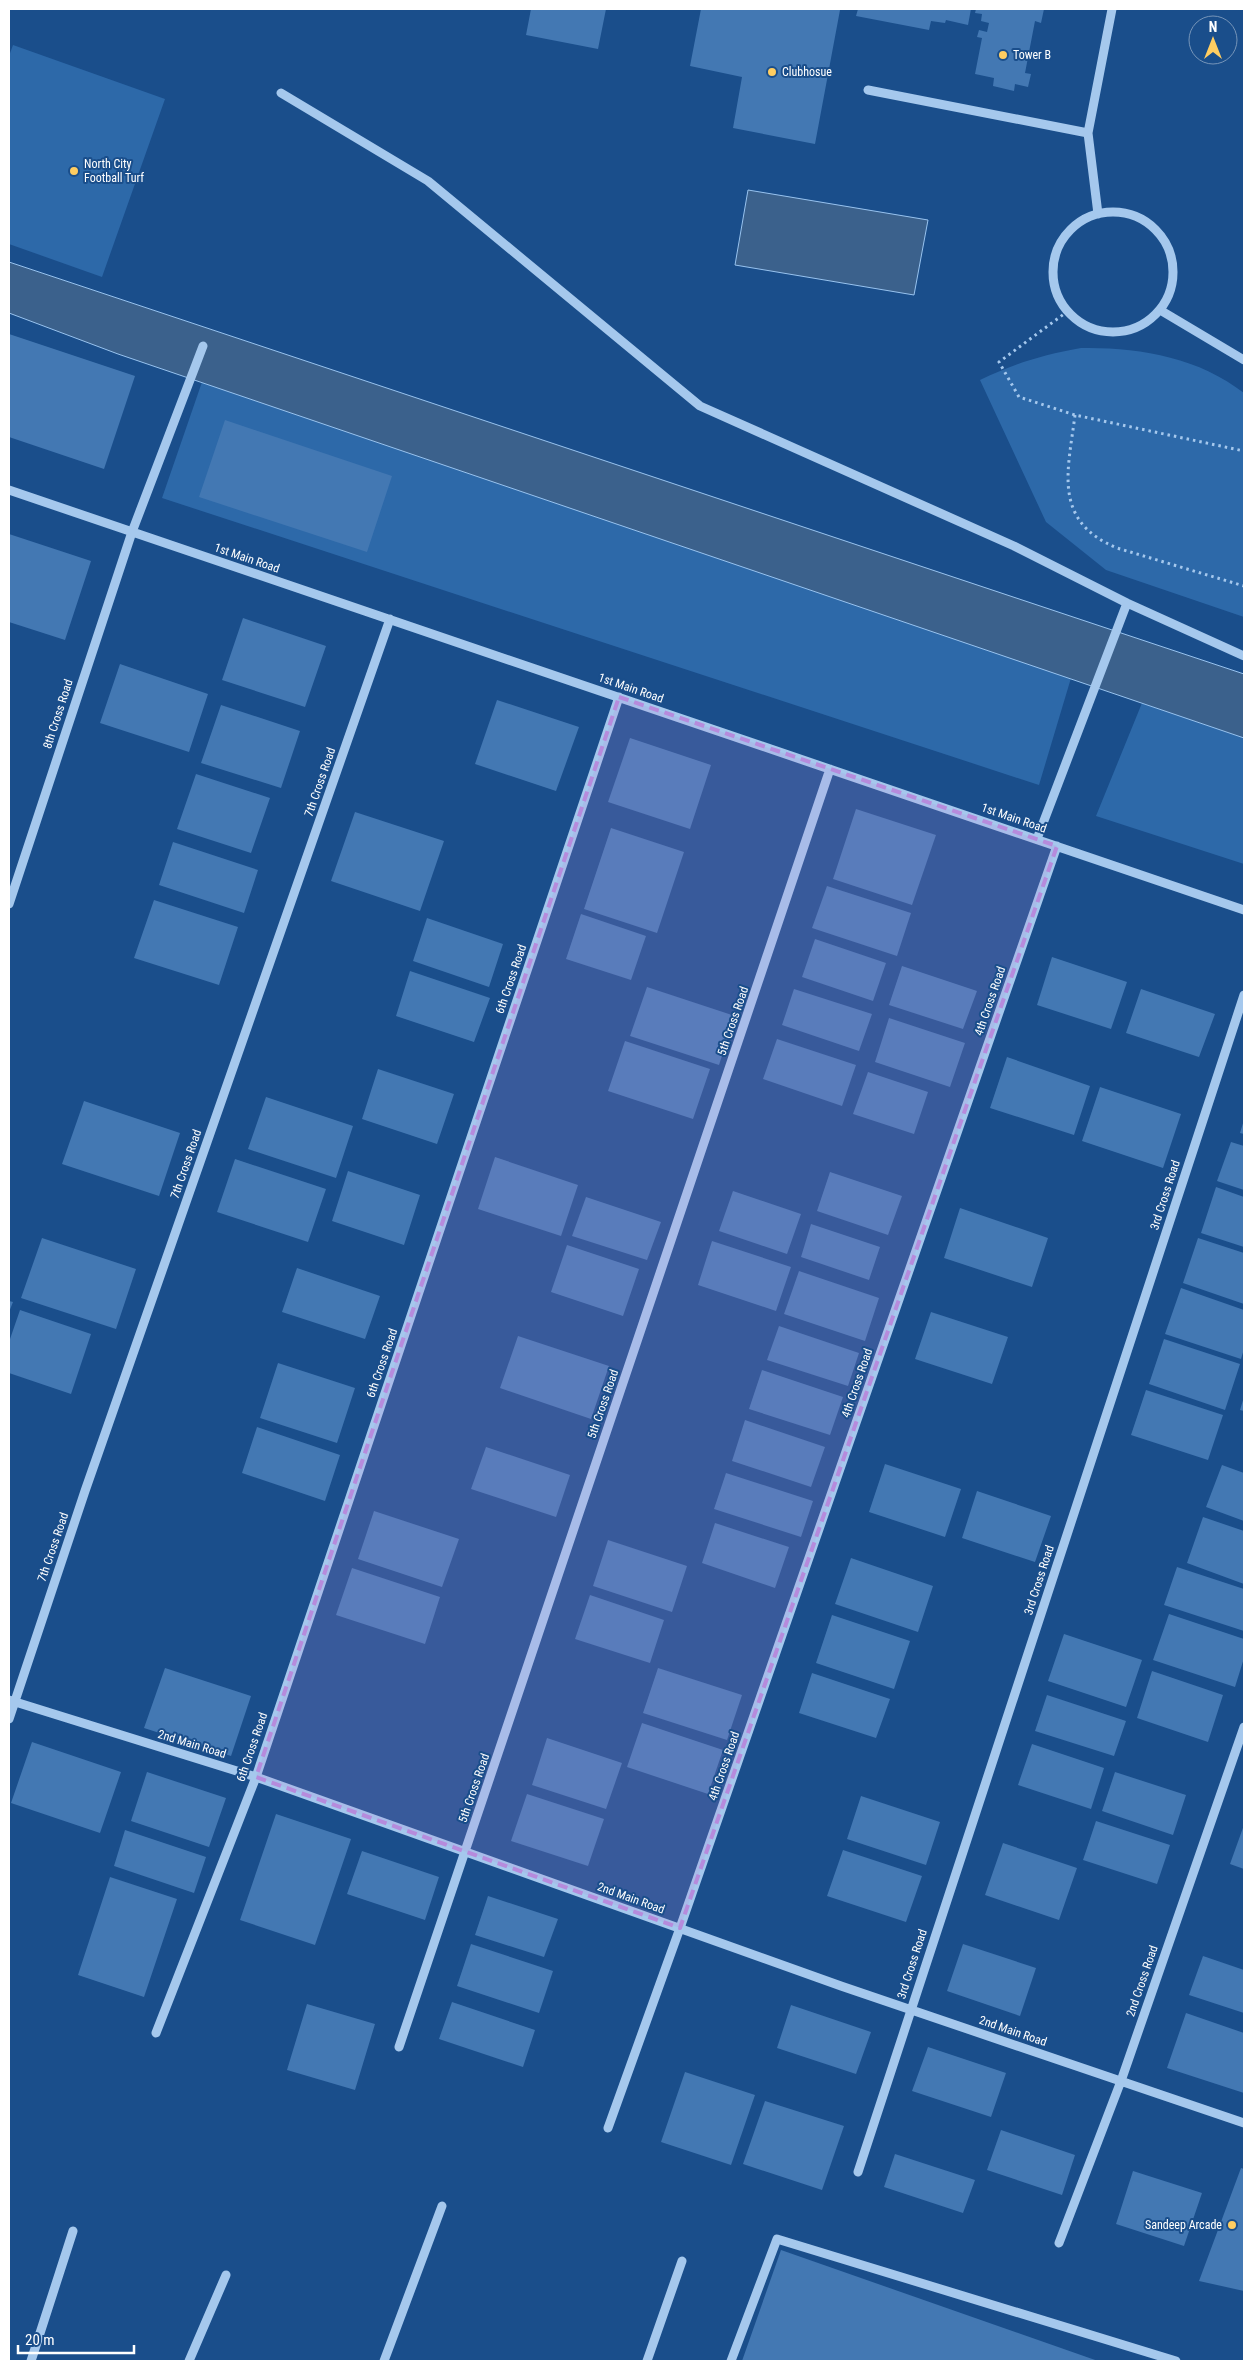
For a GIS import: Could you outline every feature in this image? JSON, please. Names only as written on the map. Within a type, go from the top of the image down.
[{"type":"street","points":[[1098,214],[1088,133],[1112,9]]},
{"type":"street","points":[[868,90],[1088,133]]},
{"type":"street","points":[[281,93],[428,181],[700,406],[1014,546],[1127,603],[1244,656]]},
{"type":"street","points":[[1117,212],[1135,217],[1152,226],[1164,240],[1172,258],[1173,276],[1169,294],[1160,310],[1146,323],[1128,330],[1110,332],[1091,328],[1074,319],[1062,305],[1055,288],[1053,269],[1057,250],[1066,234],[1080,222],[1098,214],[1117,212]]},
{"type":"street","points":[[1160,310],[1244,360]]},
{"type":"street","name":"8th Cross Road","points":[[9,904],[132,532],[202,346]]},
{"type":"street","name":"1st Main Road","points":[[9,490],[1244,910]]},
{"type":"street","points":[[1037,839],[1127,603]]},
{"type":"street","name":"7th Cross Road","points":[[9,1719],[12,1701],[390,619]]},
{"type":"street","name":"6th Cross Road","points":[[156,2032],[256,1777],[619,697]]},
{"type":"street","name":"5th Cross Road","points":[[399,2047],[830,769]]},
{"type":"street","name":"4th Cross Road","points":[[608,2128],[680,1928],[1058,846]]},
{"type":"street","name":"3rd Cross Road","points":[[858,2172],[1244,995]]},
{"type":"street","name":"2nd Main Road","points":[[12,1701],[256,1777],[910,2009],[1244,2123]]},
{"type":"street","name":"2nd Cross Road","points":[[1059,2243],[1121,2081],[1244,1727]]},
{"type":"street","points":[[384,2361],[442,2206]]},
{"type":"street","points":[[31,2361],[72,2231]]},
{"type":"street","points":[[731,2361],[777,2239],[1176,2361]]},
{"type":"street","points":[[647,2361],[682,2261]]},
{"type":"street","points":[[189,2361],[226,2275]]},
{"type":"path","points":[[1068,311],[1000,362],[1019,397],[1075,414],[1244,451]]},
{"type":"path","points":[[1075,414],[1067,483],[1071,504],[1080,523],[1103,542],[1117,548],[1244,586]]},
{"type":"highlighted area","points":[[619,697],[1057,846],[680,1928],[256,1777]]},
{"type":"shaded area","name":"North City Football Turf","points":[[13,45],[165,99],[102,277],[9,244],[9,56]]},
{"type":"shaded area","points":[[748,190],[928,220],[914,295],[735,265]]},
{"type":"shaded area","points":[[9,262],[1244,674],[1244,738],[118,354],[9,313]]},
{"type":"shaded area","points":[[1081,348],[1145,352],[1167,357],[1207,371],[1244,393],[1244,617],[1106,570],[1046,522],[980,380],[1029,360]]},
{"type":"shaded area","points":[[202,382],[1071,678],[1039,785],[162,498]]},
{"type":"shaded area","points":[[1142,703],[1244,738],[1244,864],[1096,816]]},
{"type":"building","points":[[531,9],[606,9],[598,49],[526,35]]},
{"type":"building","name":"Clubhosue","points":[[701,9],[840,10],[815,144],[733,128],[742,77],[690,66]]},
{"type":"building","points":[[858,9],[971,9],[968,25],[946,20],[945,23],[931,21],[929,30],[856,16]]},
{"type":"building","name":"Tower B","points":[[976,9],[1044,9],[1041,23],[1035,21],[1025,73],[1031,74],[1028,87],[1015,84],[1014,91],[993,86],[994,78],[975,74],[982,38],[977,37],[979,30],[987,32],[989,23],[981,21],[982,14],[975,13]]},
{"type":"building","points":[[9,334],[135,376],[104,469],[9,437]]},
{"type":"building","points":[[225,420],[392,476],[367,552],[199,497]]},
{"type":"building","points":[[9,534],[91,561],[65,640],[9,622]]},
{"type":"building","points":[[243,618],[326,646],[305,707],[222,680]]},
{"type":"building","points":[[120,664],[208,694],[189,752],[100,723]]},
{"type":"building","points":[[497,700],[579,727],[556,791],[475,764]]},
{"type":"building","points":[[221,705],[300,731],[281,788],[201,763]]},
{"type":"building","points":[[630,738],[711,765],[690,829],[608,802]]},
{"type":"building","points":[[196,774],[270,798],[251,853],[177,829]]},
{"type":"building","points":[[856,809],[936,835],[912,905],[833,879]]},
{"type":"building","points":[[355,812],[444,841],[420,911],[331,881]]},
{"type":"building","points":[[611,828],[684,852],[657,933],[584,909]]},
{"type":"building","points":[[173,842],[258,870],[244,913],[159,885]]},
{"type":"building","points":[[827,886],[911,913],[897,956],[812,928]]},
{"type":"building","points":[[154,900],[238,927],[219,985],[134,958]]},
{"type":"building","points":[[581,914],[646,936],[631,980],[566,959]]},
{"type":"building","points":[[427,918],[503,944],[489,987],[413,961]]},
{"type":"building","points":[[815,939],[886,963],[873,1001],[802,977]]},
{"type":"building","points":[[1052,957],[1127,982],[1111,1029],[1037,1005]]},
{"type":"building","points":[[902,966],[977,991],[963,1029],[889,1005]]},
{"type":"building","points":[[410,971],[490,998],[474,1042],[396,1016]]},
{"type":"building","points":[[647,987],[735,1016],[719,1065],[630,1036]]},
{"type":"building","points":[[794,989],[872,1014],[859,1051],[782,1025]]},
{"type":"building","points":[[1141,989],[1215,1014],[1199,1057],[1126,1033]]},
{"type":"building","points":[[889,1018],[965,1043],[950,1087],[875,1062]]},
{"type":"building","points":[[777,1039],[856,1065],[842,1106],[763,1079]]},
{"type":"building","points":[[625,1041],[710,1069],[693,1119],[608,1091]]},
{"type":"building","points":[[1007,1057],[1090,1086],[1074,1135],[990,1108]]},
{"type":"building","points":[[378,1069],[454,1094],[437,1144],[362,1119]]},
{"type":"building","points":[[868,1072],[928,1092],[914,1134],[853,1114]]},
{"type":"building","points":[[1100,1087],[1181,1114],[1163,1168],[1082,1141]]},
{"type":"building","points":[[266,1097],[353,1126],[336,1178],[248,1149]]},
{"type":"building","points":[[84,1101],[180,1133],[159,1196],[62,1164]]},
{"type":"building","points":[[1244,1120],[1244,1134],[1240,1133]]},
{"type":"building","points":[[1231,1142],[1244,1146],[1244,1190],[1217,1181]]},
{"type":"building","points":[[495,1157],[578,1185],[561,1236],[478,1209]]},
{"type":"building","points":[[235,1159],[326,1189],[308,1242],[217,1212]]},
{"type":"building","points":[[348,1171],[420,1195],[404,1245],[332,1221]]},
{"type":"building","points":[[830,1172],[902,1196],[888,1235],[817,1211]]},
{"type":"building","points":[[1216,1187],[1244,1197],[1244,1247],[1201,1233]]},
{"type":"building","points":[[733,1191],[801,1214],[787,1254],[719,1231]]},
{"type":"building","points":[[586,1197],[661,1222],[647,1260],[572,1236]]},
{"type":"building","points":[[960,1208],[1048,1238],[1032,1287],[944,1258]]},
{"type":"building","points":[[811,1224],[880,1247],[869,1280],[801,1257]]},
{"type":"building","points":[[42,1238],[136,1269],[116,1329],[21,1298]]},
{"type":"building","points":[[1198,1238],[1244,1253],[1244,1304],[1183,1283]]},
{"type":"building","points":[[712,1241],[791,1267],[776,1311],[698,1285]]},
{"type":"building","points":[[567,1245],[639,1269],[623,1316],[551,1292]]},
{"type":"building","points":[[297,1268],[380,1296],[365,1339],[282,1312]]},
{"type":"building","points":[[799,1271],[879,1298],[865,1341],[784,1314]]},
{"type":"building","points":[[1181,1288],[1244,1310],[1244,1349],[1241,1359],[1165,1334]]},
{"type":"building","points":[[9,1301],[13,1302],[9,1312]]},
{"type":"building","points":[[20,1310],[91,1334],[71,1394],[9,1373],[9,1342]]},
{"type":"building","points":[[931,1312],[1008,1337],[992,1384],[915,1359]]},
{"type":"building","points":[[779,1326],[859,1353],[848,1386],[767,1360]]},
{"type":"building","points":[[518,1336],[609,1366],[591,1419],[500,1388]]},
{"type":"building","points":[[1164,1339],[1240,1364],[1225,1410],[1149,1384]]},
{"type":"building","points":[[278,1363],[355,1388],[337,1443],[260,1418]]},
{"type":"building","points":[[762,1370],[843,1397],[830,1435],[749,1409]]},
{"type":"building","points":[[1146,1390],[1223,1415],[1208,1460],[1131,1435]]},
{"type":"building","points":[[1244,1397],[1244,1411],[1240,1410]]},
{"type":"building","points":[[745,1420],[825,1447],[811,1487],[732,1461]]},
{"type":"building","points":[[257,1427],[340,1455],[325,1501],[242,1473]]},
{"type":"building","points":[[486,1447],[570,1475],[556,1517],[471,1489]]},
{"type":"building","points":[[885,1464],[961,1489],[945,1537],[869,1512]]},
{"type":"building","points":[[1222,1465],[1244,1473],[1244,1521],[1206,1507]]},
{"type":"building","points":[[726,1473],[813,1501],[801,1537],[714,1509]]},
{"type":"building","points":[[977,1491],[1051,1516],[1035,1562],[962,1538]]},
{"type":"building","points":[[374,1511],[459,1539],[442,1587],[358,1559]]},
{"type":"building","points":[[1203,1517],[1244,1531],[1244,1584],[1187,1563]]},
{"type":"building","points":[[715,1523],[789,1547],[775,1588],[702,1563]]},
{"type":"building","points":[[608,1540],[687,1566],[672,1612],[593,1586]]},
{"type":"building","points":[[851,1558],[933,1586],[918,1632],[835,1604]]},
{"type":"building","points":[[1177,1567],[1244,1589],[1244,1631],[1164,1605]]},
{"type":"building","points":[[352,1568],[440,1597],[425,1644],[336,1615]]},
{"type":"building","points":[[590,1595],[664,1620],[650,1663],[575,1639]]},
{"type":"building","points":[[1169,1614],[1244,1639],[1244,1658],[1235,1687],[1153,1660]]},
{"type":"building","points":[[832,1615],[910,1641],[894,1689],[816,1663]]},
{"type":"building","points":[[1064,1634],[1142,1660],[1126,1707],[1048,1681]]},
{"type":"building","points":[[165,1668],[251,1696],[231,1756],[144,1728]]},
{"type":"building","points":[[658,1668],[742,1695],[727,1740],[643,1713]]},
{"type":"building","points":[[1152,1671],[1223,1695],[1208,1742],[1137,1718]]},
{"type":"building","points":[[812,1673],[890,1699],[876,1738],[799,1713]]},
{"type":"building","points":[[1047,1695],[1126,1721],[1114,1756],[1035,1731]]},
{"type":"building","points":[[642,1723],[723,1750],[708,1794],[627,1767]]},
{"type":"building","points":[[547,1738],[622,1763],[606,1809],[532,1785]]},
{"type":"building","points":[[32,1742],[121,1772],[100,1833],[11,1803]]},
{"type":"building","points":[[1032,1744],[1104,1768],[1091,1809],[1018,1785]]},
{"type":"building","points":[[147,1772],[226,1798],[209,1847],[131,1821]]},
{"type":"building","points":[[1115,1772],[1186,1795],[1173,1835],[1102,1811]]},
{"type":"building","points":[[527,1794],[604,1819],[588,1866],[511,1841]]},
{"type":"building","points":[[861,1796],[940,1822],[926,1865],[847,1839]]},
{"type":"building","points":[[276,1814],[351,1839],[315,1945],[240,1920]]},
{"type":"building","points":[[1096,1821],[1170,1845],[1157,1884],[1083,1860]]},
{"type":"building","points":[[1244,1825],[1244,1869],[1230,1864]]},
{"type":"building","points":[[125,1830],[206,1857],[194,1893],[114,1866]]},
{"type":"building","points":[[1003,1843],[1077,1868],[1059,1920],[985,1895]]},
{"type":"building","points":[[843,1850],[922,1876],[906,1922],[827,1896]]},
{"type":"building","points":[[362,1851],[439,1877],[425,1920],[347,1894]]},
{"type":"building","points":[[110,1877],[177,1899],[144,1997],[78,1975]]},
{"type":"building","points":[[488,1896],[558,1919],[544,1957],[475,1935]]},
{"type":"building","points":[[471,1944],[553,1971],[539,2013],[457,1986]]},
{"type":"building","points":[[963,1944],[1036,1968],[1020,2016],[947,1991]]},
{"type":"building","points":[[1203,1956],[1244,1970],[1244,2013],[1189,1995]]},
{"type":"building","points":[[452,2002],[535,2030],[523,2067],[439,2039]]},
{"type":"building","points":[[307,2004],[375,2024],[355,2090],[287,2070]]},
{"type":"building","points":[[791,2005],[871,2032],[856,2074],[777,2048]]},
{"type":"building","points":[[1186,2013],[1244,2033],[1244,2093],[1167,2068]]},
{"type":"building","points":[[928,2047],[1006,2073],[991,2117],[912,2091]]},
{"type":"building","points":[[685,2072],[755,2095],[731,2165],[661,2142]]},
{"type":"building","points":[[765,2101],[844,2126],[822,2190],[743,2164]]},
{"type":"building","points":[[1001,2130],[1075,2155],[1062,2195],[987,2170]]},
{"type":"building","points":[[895,2154],[975,2180],[963,2213],[884,2187]]},
{"type":"building","name":"Sandeep Arcade","points":[[1241,2168],[1244,2169],[1244,2291],[1199,2281]]},
{"type":"building","points":[[1133,2171],[1202,2193],[1184,2246],[1116,2224]]},
{"type":"building","points":[[781,2250],[1098,2361],[742,2361]]},
{"type":"place","name":"Tower B","points":[[1003,55]]},
{"type":"place","name":"Clubhosue","points":[[772,72]]},
{"type":"place","name":"North City Football Turf","points":[[74,171]]},
{"type":"place","name":"Sandeep Arcade","points":[[1232,2225]]}]
